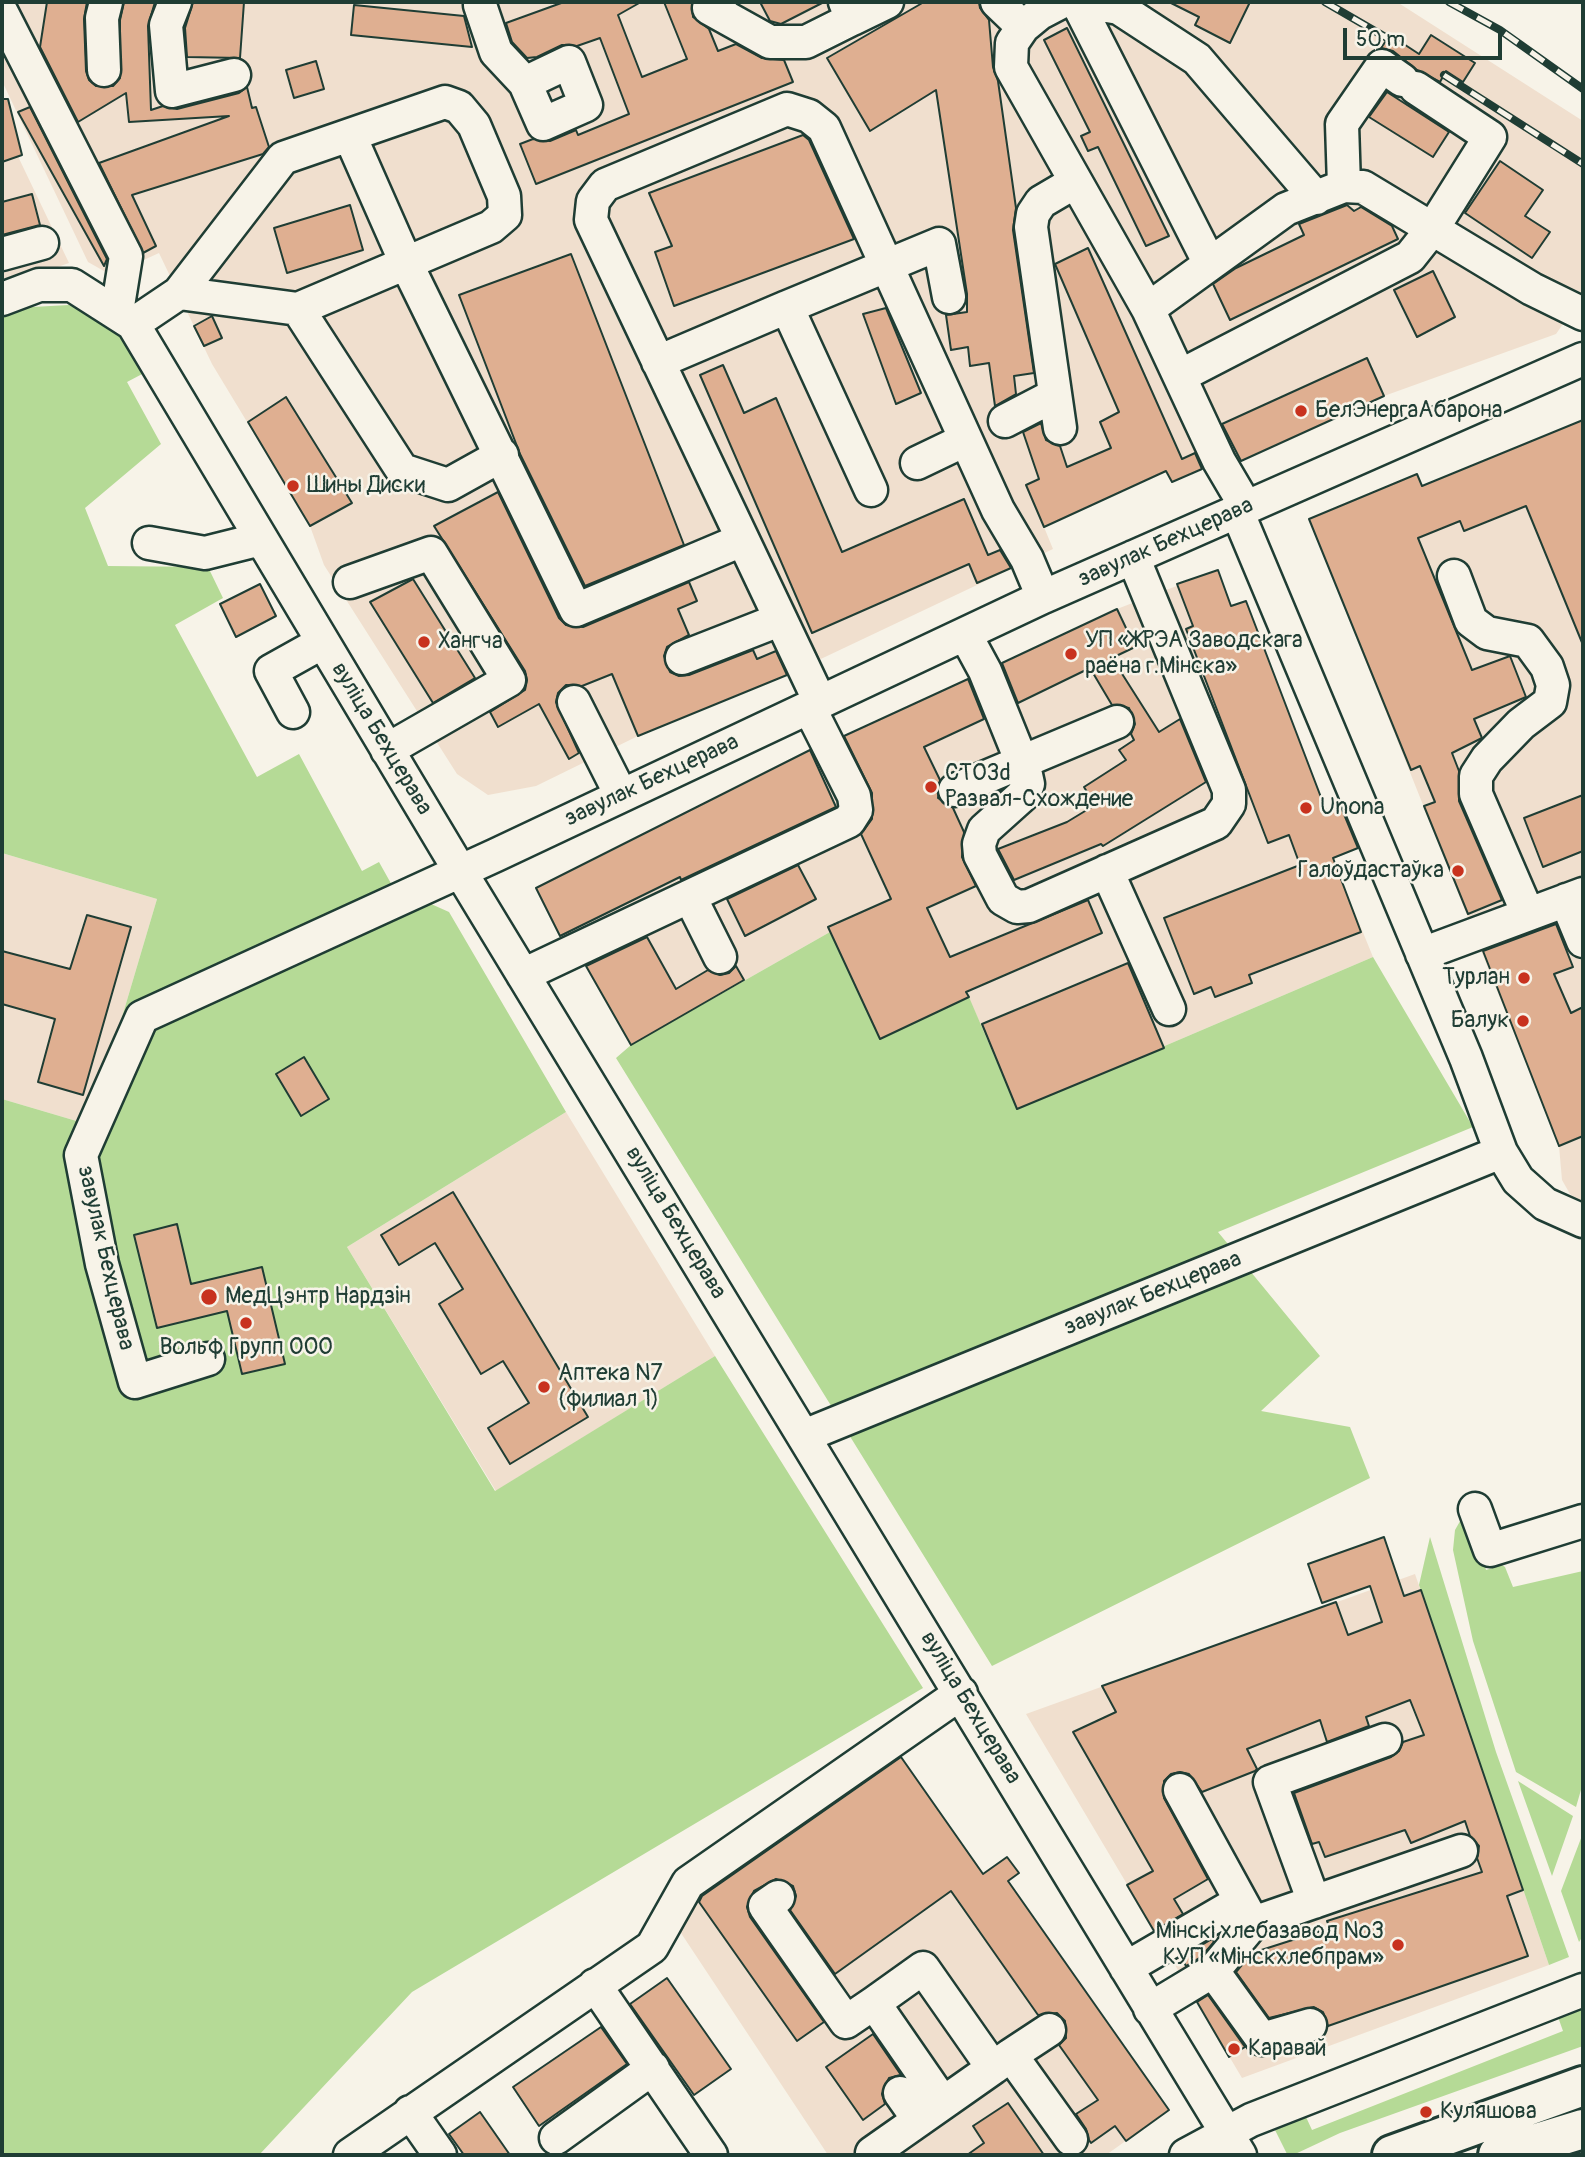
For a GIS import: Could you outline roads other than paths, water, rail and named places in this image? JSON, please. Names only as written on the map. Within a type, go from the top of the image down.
[{"type":"main road","points":[[1392,2155],[1583,2086]]},
{"type":"main road","points":[[1498,2155],[1583,2129]]},
{"type":"street","points":[[104,70],[102,18],[106,2]]},
{"type":"street","points":[[175,2],[166,25],[172,91],[234,75]]},
{"type":"street","points":[[711,4],[770,42],[806,42],[848,10],[887,2]]},
{"type":"street","points":[[997,2],[1023,27]]},
{"type":"street","points":[[1062,2],[1040,12],[1023,27],[1012,43],[1011,67],[1148,309],[1241,509],[1501,1152],[1518,1180],[1545,1203],[1583,1221]]},
{"type":"street","points":[[1077,2],[1210,264]]},
{"type":"street","points":[[1083,2],[1119,8],[1197,59],[1330,192]]},
{"type":"street","points":[[480,5],[496,51],[525,83]]},
{"type":"street","points":[[2,13],[126,256],[117,312]]},
{"type":"street","points":[[1180,376],[1410,257],[1433,228],[1490,137],[1382,66],[1342,124],[1330,192]]},
{"type":"street","points":[[2,299],[39,285],[72,285],[117,312],[178,293],[298,310],[491,227],[505,215],[503,196],[474,125],[459,107],[445,102],[283,158],[178,293]]},
{"type":"street","points":[[523,975],[849,821],[856,810],[854,796],[779,620],[591,220],[593,201],[605,185],[787,109],[808,116],[824,128],[965,440],[1043,597]]},
{"type":"street","points":[[350,136],[407,265],[576,610],[742,540]]},
{"type":"street","points":[[1060,428],[1031,227],[1033,214],[1041,202],[1075,182]]},
{"type":"street","points":[[1148,309],[1286,209],[1330,192],[1363,187],[1532,289],[1583,314]]},
{"type":"street","points":[[2,254],[42,243]]},
{"type":"street","points":[[658,362],[939,244],[949,297]]},
{"type":"street","points":[[787,307],[871,490]]},
{"type":"street","points":[[298,310],[402,470],[448,485],[502,456]]},
{"type":"street","name":"вуліца Бехцерава","points":[[117,312],[261,538],[460,871],[1232,2143]]},
{"type":"street","name":"завулак Бехцерава","points":[[208,1359],[135,1382],[102,1264],[81,1155],[142,1017],[1043,597],[1583,359]]},
{"type":"street","points":[[1005,421],[1055,395]]},
{"type":"street","points":[[917,463],[965,440]]},
{"type":"street","points":[[149,543],[205,554],[261,538]]},
{"type":"street","points":[[350,582],[430,553],[509,680],[387,750]]},
{"type":"street","points":[[965,634],[985,671],[1028,784],[1023,795],[984,830],[979,844],[980,855],[1003,899],[1017,907],[1028,906],[1216,823],[1229,804],[1229,790],[1133,557]]},
{"type":"street","points":[[1454,576],[1471,621],[1487,633],[1528,641],[1547,667],[1553,685],[1550,702],[1504,741],[1476,776],[1476,794],[1528,914]]},
{"type":"street","points":[[682,658],[779,620]]},
{"type":"street","points":[[293,712],[271,671],[323,642]]},
{"type":"street","points":[[574,702],[621,795]]},
{"type":"street","points":[[955,790],[1116,722]]},
{"type":"street","points":[[1107,872],[1168,1009]]},
{"type":"street","points":[[690,897],[720,957]]},
{"type":"street","points":[[1422,954],[1575,897],[1583,941]]},
{"type":"street","name":"завулак Бехцерава","points":[[804,1436],[1501,1152]]},
{"type":"street","points":[[1475,1508],[1490,1550],[1583,1521]]},
{"type":"street","points":[[350,2155],[652,1947],[688,1883],[961,1693]]},
{"type":"street","points":[[1314,1902],[1270,1782],[1385,1740]]},
{"type":"street","points":[[1180,1790],[1247,1912]]},
{"type":"street","points":[[1126,1968],[1247,1912],[1314,1902],[1461,1851]]},
{"type":"street","points":[[779,1897],[765,1906],[808,1952],[846,2022],[923,1968],[1078,2148]]},
{"type":"street","points":[[1150,2008],[1213,1971],[1247,1912]]},
{"type":"street","points":[[1213,1971],[1262,2039],[1310,2025]]},
{"type":"street","points":[[595,1985],[711,2155]]},
{"type":"street","points":[[1186,2155],[1232,2143],[1583,1990]]},
{"type":"street","points":[[874,2003],[931,2112]]},
{"type":"street","points":[[872,2153],[1049,2030]]},
{"type":"street","points":[[556,2138],[653,2068]]},
{"type":"street","points":[[901,2093],[931,2112]]},
{"type":"street","points":[[410,2112],[440,2155]]},
{"type":"railway","points":[[1325,2],[1387,38]]},
{"type":"railway","points":[[1449,2],[1500,30],[1583,89]]},
{"type":"railway","points":[[1444,75],[1583,164]]},
{"type":"place","name":"БелЭнергаАбарона","points":[[1301,411]]},
{"type":"place","name":"Шины Диски","points":[[293,486]]},
{"type":"place","name":"Хангча","points":[[424,642]]},
{"type":"place","name":"УП «ЖРЭА Заводскага раёна г.Мінска»","points":[[1071,654]]},
{"type":"place","name":"СТО3d Развал-Схождение","points":[[931,787]]},
{"type":"place","name":"Unona","points":[[1306,808]]},
{"type":"place","name":"Галоўдастаўка","points":[[1458,871]]},
{"type":"place","name":"Турлан","points":[[1524,978]]},
{"type":"place","name":"Балук","points":[[1523,1021]]},
{"type":"place","name":"МедЦэнтр Нардзін","points":[[209,1297]]},
{"type":"place","name":"Вольф Групп ООО","points":[[246,1323]]},
{"type":"place","name":"Аптека N7 (филиал 1)","points":[[544,1387]]},
{"type":"place","name":"Мінскі хлебазавод №3 КУП «Мінскхлебпрам»","points":[[1398,1945]]},
{"type":"place","name":"Каравай","points":[[1234,2049]]},
{"type":"place","name":"Куляшова","points":[[1426,2112]]}]
